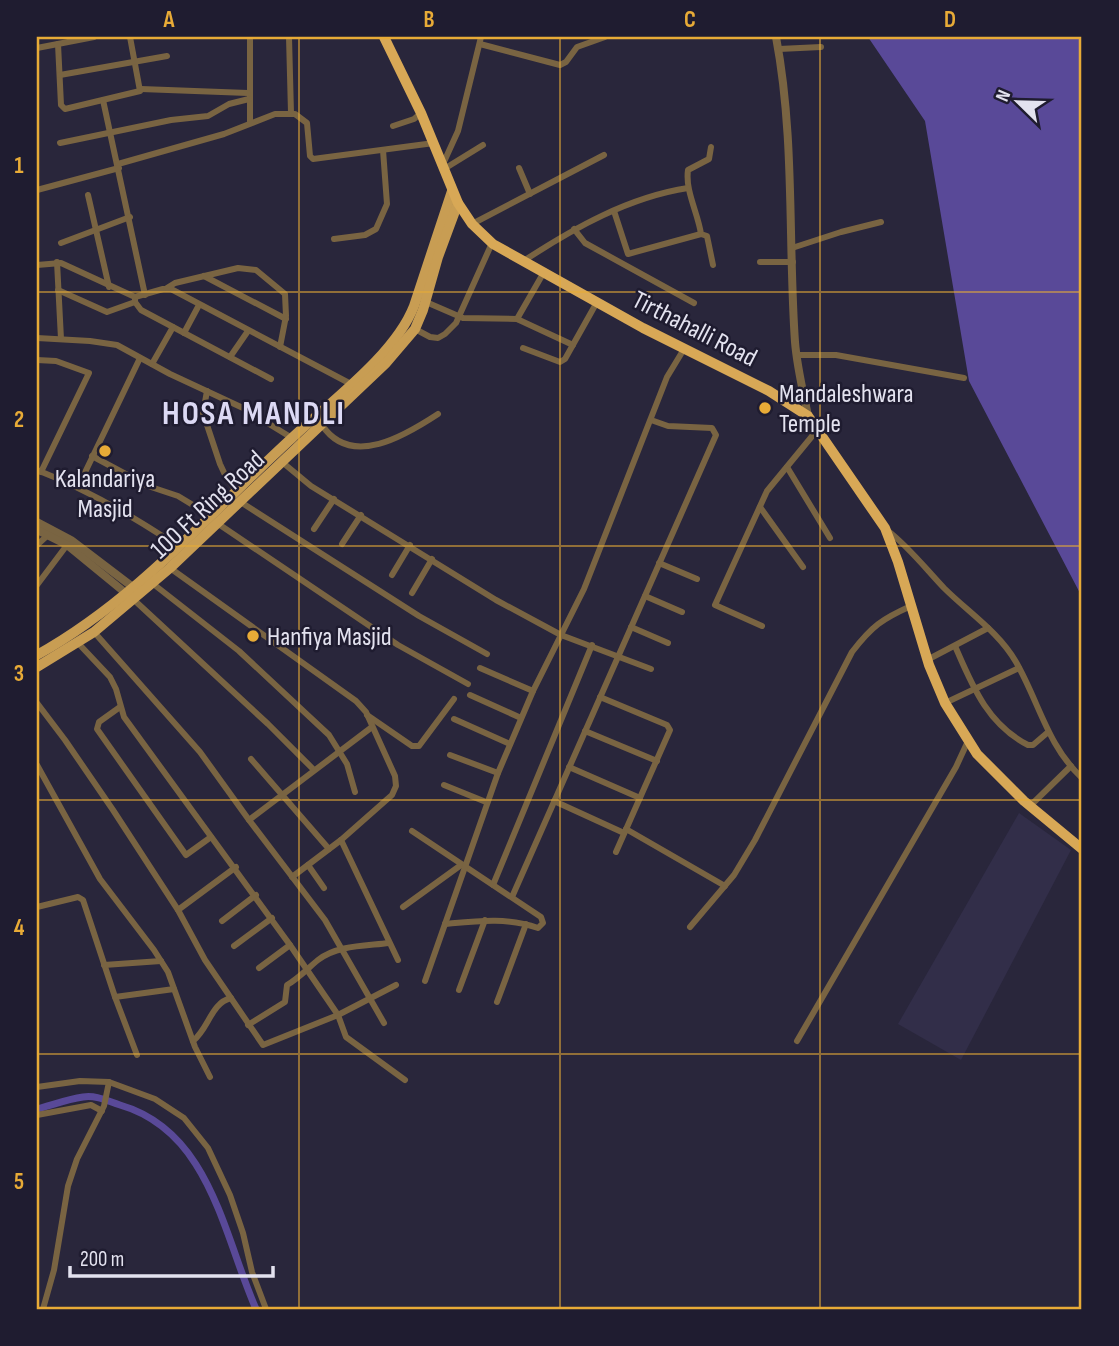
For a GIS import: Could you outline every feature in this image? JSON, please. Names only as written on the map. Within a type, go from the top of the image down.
[{"type":"highway","name":"Tirthahalli Road","points":[[384,37],[421,113],[458,203],[472,224],[492,243],[684,349],[769,391],[808,416],[885,528],[927,660],[945,703],[968,741],[977,754],[1030,806],[1082,849]]},
{"type":"main road","name":"100 Ft Ring Road","points":[[37,655],[152,583],[170,568],[292,438],[390,346],[409,319],[452,191]]},
{"type":"main road","name":"100 Ft Ring Road","points":[[238,496],[282,462],[322,425],[386,363],[415,329],[458,203]]},
{"type":"main road","name":"100 Ft Ring Road","points":[[37,667],[94,632],[179,547],[214,519]]},
{"type":"street","points":[[37,48],[94,37]]},
{"type":"street","points":[[130,37],[141,89]]},
{"type":"street","points":[[250,37],[250,122]]},
{"type":"street","points":[[289,37],[291,113]]},
{"type":"street","points":[[443,166],[458,131],[481,40],[560,65],[577,47],[605,37]]},
{"type":"street","points":[[776,37],[782,71],[796,355],[808,416]]},
{"type":"street","points":[[58,44],[62,108],[65,109],[138,92],[141,89],[248,96]]},
{"type":"street","points":[[779,49],[821,47]]},
{"type":"street","points":[[60,75],[167,55]]},
{"type":"street","points":[[60,142],[171,120],[208,116],[248,96]]},
{"type":"street","points":[[103,100],[145,295]]},
{"type":"street","points":[[37,190],[224,134],[275,114],[291,113],[300,116],[307,123],[310,156],[313,159],[434,143]]},
{"type":"street","points":[[393,126],[414,119],[421,113]]},
{"type":"street","points":[[443,166],[484,145]]},
{"type":"street","points":[[701,234],[688,188],[688,170],[709,159],[711,147]]},
{"type":"street","points":[[334,240],[365,235],[376,229],[387,204],[383,150]]},
{"type":"street","points":[[472,224],[604,155]]},
{"type":"street","points":[[519,169],[530,194]]},
{"type":"street","points":[[525,260],[574,229],[614,211],[688,188]]},
{"type":"street","points":[[88,195],[109,287]]},
{"type":"street","points":[[614,211],[628,254],[701,234],[707,236],[713,265]]},
{"type":"street","points":[[61,243],[130,217]]},
{"type":"street","points":[[792,248],[881,222]]},
{"type":"street","points":[[574,229],[585,243],[596,250],[694,303]]},
{"type":"street","points":[[415,329],[430,337],[438,338],[445,334],[458,317],[492,243]]},
{"type":"street","points":[[57,262],[61,339]]},
{"type":"street","points":[[37,264],[57,262],[109,287],[135,300],[141,310],[271,379]]},
{"type":"street","points":[[760,262],[793,262]]},
{"type":"street","points":[[58,290],[107,312],[175,283],[238,268],[256,270],[285,294],[286,319],[280,347]]},
{"type":"street","points":[[517,318],[544,272]]},
{"type":"street","points":[[204,276],[286,319]]},
{"type":"street","points":[[167,288],[351,384]]},
{"type":"street","points":[[426,302],[458,317],[517,318],[573,345]]},
{"type":"street","points":[[523,348],[560,362],[565,359],[597,302]]},
{"type":"street","points":[[184,333],[199,305]]},
{"type":"street","points":[[152,365],[173,327]]},
{"type":"street","points":[[230,357],[248,331]]},
{"type":"street","points":[[37,338],[117,345],[152,365],[243,408],[292,438]]},
{"type":"street","points":[[425,981],[463,866],[498,773],[533,691],[584,589],[667,377],[684,349]]},
{"type":"street","points":[[796,355],[836,355],[964,378]]},
{"type":"street","points":[[78,487],[140,358]]},
{"type":"street","points":[[37,360],[56,361],[89,373],[39,471],[78,487],[124,511],[179,547]]},
{"type":"street","points":[[207,391],[203,413],[220,464],[238,496],[419,616],[487,654]]},
{"type":"street","points":[[322,425],[332,437],[349,445],[373,446],[402,436],[438,414]]},
{"type":"street","points":[[512,897],[716,433],[712,428],[668,426],[651,420]]},
{"type":"street","points":[[762,626],[715,605],[771,485],[818,429]]},
{"type":"street","points":[[92,456],[148,486],[178,496],[398,645],[468,684]]},
{"type":"street","points":[[282,462],[312,486],[496,600],[561,635],[651,669]]},
{"type":"street","points":[[787,467],[831,538]]},
{"type":"street","points":[[314,528],[334,499]]},
{"type":"street","points":[[760,507],[803,567]]},
{"type":"street","points":[[342,544],[361,515]]},
{"type":"street","points":[[37,522],[71,540],[133,593],[313,769]]},
{"type":"street","points":[[885,528],[902,541],[946,589],[988,628],[1014,659],[1047,733],[1082,779]]},
{"type":"street","points":[[37,530],[67,545],[133,593]]},
{"type":"street","points":[[37,545],[48,535]]},
{"type":"street","points":[[37,585],[67,545]]},
{"type":"street","points":[[392,575],[410,545]]},
{"type":"street","points":[[412,593],[432,559]]},
{"type":"street","points":[[659,563],[697,579]]},
{"type":"street","points":[[170,568],[356,701],[367,715],[395,776],[396,786],[392,795],[341,840],[292,877]]},
{"type":"street","points":[[152,583],[239,652],[329,736],[346,764],[355,792]]},
{"type":"street","points":[[645,596],[682,612]]},
{"type":"street","points":[[690,927],[725,886],[755,840],[852,652],[884,618],[911,606]]},
{"type":"street","points":[[631,627],[668,643]]},
{"type":"street","points":[[927,660],[988,628]]},
{"type":"street","points":[[94,632],[193,743],[325,919],[384,1023]]},
{"type":"street","points":[[78,643],[110,677],[124,717],[236,867],[309,971],[338,1015],[349,1041],[405,1080]]},
{"type":"street","points":[[493,886],[592,645]]},
{"type":"street","points":[[955,646],[987,712],[1024,743],[1032,745],[1047,733]]},
{"type":"street","points":[[480,668],[533,691]]},
{"type":"street","points":[[945,703],[1019,668]]},
{"type":"street","points":[[470,695],[522,718]]},
{"type":"street","points":[[600,697],[670,727],[616,852]]},
{"type":"street","points":[[367,715],[412,746],[419,746],[454,699]]},
{"type":"street","points":[[37,704],[65,740],[178,910],[205,960],[260,1042],[267,1045],[338,1015],[396,985]]},
{"type":"street","points":[[120,707],[99,722],[97,729],[186,855],[211,837]]},
{"type":"street","points":[[454,719],[510,744]]},
{"type":"street","points":[[249,821],[313,769],[372,727]]},
{"type":"street","points":[[585,731],[657,761]]},
{"type":"street","points":[[797,1041],[956,767],[968,741]]},
{"type":"street","points":[[450,755],[498,773]]},
{"type":"street","points":[[251,759],[329,849]]},
{"type":"street","points":[[37,765],[108,892],[161,961],[192,1041],[210,1077]]},
{"type":"street","points":[[1030,806],[1071,766]]},
{"type":"street","points":[[569,767],[640,798]]},
{"type":"street","points":[[444,785],[486,803]]},
{"type":"street","points":[[554,801],[625,831],[725,886]]},
{"type":"street","points":[[412,831],[543,920],[541,928],[513,921],[485,920],[445,924]]},
{"type":"street","points":[[341,840],[398,960]]},
{"type":"street","points":[[308,865],[324,888]]},
{"type":"street","points":[[403,908],[463,866]]},
{"type":"street","points":[[178,910],[236,867]]},
{"type":"street","points":[[222,921],[256,895]]},
{"type":"street","points":[[37,896],[39,906],[81,898],[136,1055]]},
{"type":"street","points":[[234,946],[272,918]]},
{"type":"street","points":[[459,990],[485,920]]},
{"type":"street","points":[[497,1002],[526,924]]},
{"type":"street","points":[[248,1025],[285,1002],[287,985],[309,971],[318,961],[342,949],[389,943]]},
{"type":"street","points":[[259,968],[290,945]]},
{"type":"street","points":[[104,965],[161,961]]},
{"type":"street","points":[[114,998],[174,989]]},
{"type":"street","points":[[192,1041],[208,1024],[218,1004],[231,999]]},
{"type":"street","points":[[37,1087],[80,1081],[109,1085],[155,1099],[184,1118],[208,1148],[230,1195],[252,1272],[267,1309]]},
{"type":"street","points":[[43,1309],[54,1270],[68,1186],[77,1159],[103,1108],[109,1085]]},
{"type":"street","points":[[37,1115],[91,1105],[103,1108]]},
{"type":"shaded area","points":[[868,37],[1082,37],[1082,597],[969,381],[925,121]]},
{"type":"shaded area","points":[[1019,813],[1071,850],[961,1060],[898,1024]]},
{"type":"waterway","points":[[37,1109],[77,1098],[97,1098],[150,1118],[175,1137],[194,1161],[209,1189],[256,1309]]},
{"type":"place","name":"Mandaleshwara Temple","points":[[765,408]]},
{"type":"place","name":"Kalandariya Masjid","points":[[105,451]]},
{"type":"place","name":"Hanfiya Masjid","points":[[253,636]]},
{"type":"district","name":"HOSA MANDLI","points":[[254,412]]}]
